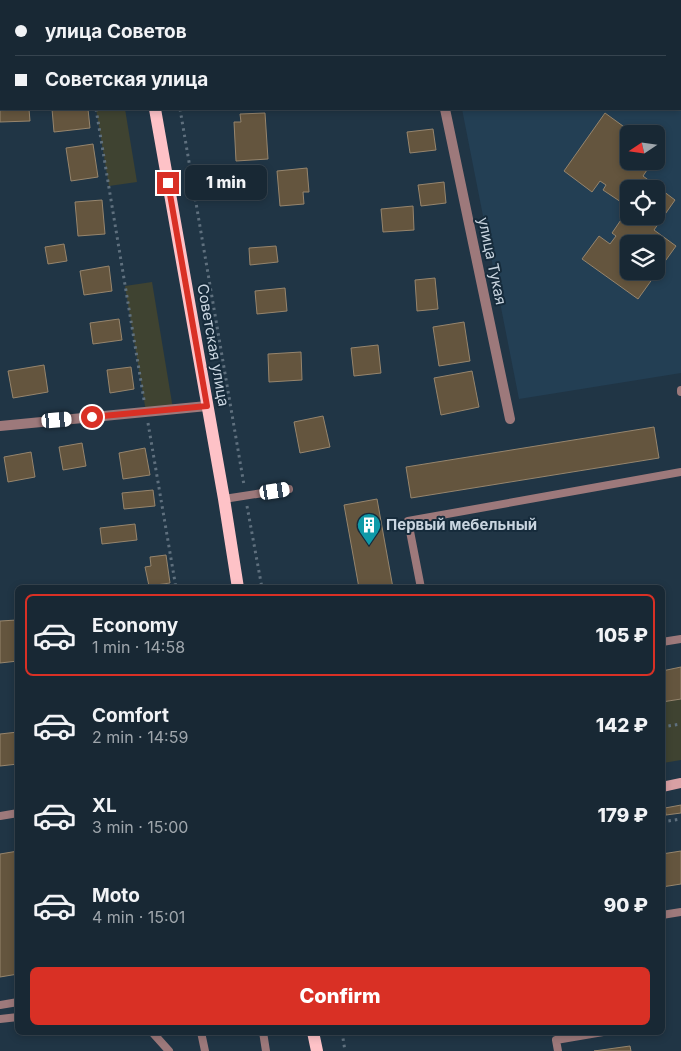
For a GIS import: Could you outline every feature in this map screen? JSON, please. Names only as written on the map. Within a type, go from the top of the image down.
[{"type":"main road","name":"Советская улица","points":[[155,110],[238,585]]},
{"type":"main road","points":[[314,1035],[317,1051]]},
{"type":"street","name":"улица Тукая","points":[[445,110],[510,419]]},
{"type":"street","points":[[0,426],[207,406]]},
{"type":"street","points":[[665,786],[681,783]]},
{"type":"lane","points":[[420,585],[408,521],[681,472]]},
{"type":"lane","points":[[224,499],[289,489]]},
{"type":"lane","points":[[665,642],[681,639]]},
{"type":"lane","points":[[0,816],[15,814]]},
{"type":"lane","points":[[665,915],[681,912]]},
{"type":"lane","points":[[0,1005],[15,1002]]},
{"type":"lane","points":[[0,1018],[15,1017]]},
{"type":"lane","points":[[155,1035],[169,1051]]},
{"type":"lane","points":[[202,1035],[205,1051]]},
{"type":"lane","points":[[263,1035],[266,1051]]},
{"type":"lane","points":[[558,1051],[556,1040],[586,1035]]},
{"type":"path","points":[[96,110],[175,585]]},
{"type":"path","points":[[180,110],[261,585]]},
{"type":"path","points":[[665,727],[681,724]]},
{"type":"path","points":[[665,822],[681,819]]},
{"type":"path","points":[[342,1035],[345,1051]]},
{"type":"shaded area","points":[[462,110],[681,110],[681,373],[519,399]]},
{"type":"green space","points":[[96,110],[125,110],[137,182],[109,186]]},
{"type":"green space","points":[[152,282],[173,409],[146,412],[125,286]]},
{"type":"green space","points":[[681,699],[681,760],[665,763],[665,702]]},
{"type":"building","points":[[0,110],[29,110],[30,121],[0,122]]},
{"type":"building","points":[[52,110],[88,110],[90,128],[54,132]]},
{"type":"building","points":[[265,113],[268,159],[236,161],[234,122],[241,122],[240,114]]},
{"type":"building","points":[[605,113],[622,125],[620,125],[620,170],[647,170],[643,176],[648,180],[620,180],[620,201],[603,190],[606,185],[600,181],[592,192],[564,171]]},
{"type":"building","points":[[433,129],[436,150],[410,153],[407,132]]},
{"type":"building","points":[[93,144],[98,177],[71,181],[66,148]]},
{"type":"building","points":[[307,168],[309,192],[303,192],[304,204],[280,206],[277,171]]},
{"type":"building","points":[[444,182],[446,203],[421,206],[418,185]]},
{"type":"building","points":[[665,192],[675,200],[665,214]]},
{"type":"building","points":[[102,200],[105,234],[78,236],[75,202]]},
{"type":"building","points":[[413,206],[414,230],[383,232],[381,209]]},
{"type":"building","points":[[620,221],[620,225],[658,225],[654,230],[661,235],[620,235],[620,280],[652,280],[638,299],[582,259],[599,236],[610,244],[616,236],[612,233]]},
{"type":"building","points":[[665,238],[676,246],[665,261]]},
{"type":"building","points":[[64,244],[67,261],[48,264],[45,247]]},
{"type":"building","points":[[276,246],[278,262],[250,265],[249,248]]},
{"type":"building","points":[[109,266],[112,291],[84,295],[80,271]]},
{"type":"building","points":[[435,278],[438,309],[417,311],[415,280]]},
{"type":"building","points":[[285,288],[287,311],[257,314],[255,291]]},
{"type":"building","points":[[119,319],[122,340],[93,344],[90,323]]},
{"type":"building","points":[[464,322],[470,361],[439,366],[433,327]]},
{"type":"building","points":[[378,345],[381,373],[354,376],[351,348]]},
{"type":"building","points":[[301,352],[302,380],[269,382],[268,354]]},
{"type":"building","points":[[44,365],[48,392],[13,398],[8,371]]},
{"type":"building","points":[[131,367],[134,389],[110,393],[107,370]]},
{"type":"building","points":[[472,371],[479,407],[441,415],[434,378]]},
{"type":"building","points":[[323,416],[330,447],[300,453],[294,422]]},
{"type":"building","points":[[654,427],[659,458],[411,498],[406,467]]},
{"type":"building","points":[[82,443],[86,466],[63,470],[59,447]]},
{"type":"building","points":[[145,448],[150,475],[123,479],[119,453]]},
{"type":"building","points":[[31,452],[35,477],[8,482],[4,457]]},
{"type":"building","points":[[153,490],[155,506],[124,509],[122,493]]},
{"type":"building","name":"Первый мебельный","points":[[377,499],[392,585],[358,585],[344,505]]},
{"type":"building","points":[[135,524],[137,540],[102,544],[100,528]]},
{"type":"building","points":[[166,555],[170,583],[149,585],[145,567],[151,566],[150,557]]},
{"type":"building","points":[[15,620],[15,661],[0,663],[0,621]]},
{"type":"building","points":[[681,667],[681,699],[665,702],[665,670]]},
{"type":"building","points":[[15,732],[15,764],[0,766],[0,734]]},
{"type":"building","points":[[681,805],[681,813],[666,815],[665,808]]},
{"type":"building","points":[[681,851],[681,884],[665,887],[665,854]]},
{"type":"building","points":[[15,852],[15,974],[0,977],[0,854]]},
{"type":"building","points":[[630,1046],[631,1051],[594,1051]]},
{"type":"place","name":"Первый мебельный","points":[[369,546]]},
{"type":"route","points":[[92,417],[207,406],[168,183]]}]
